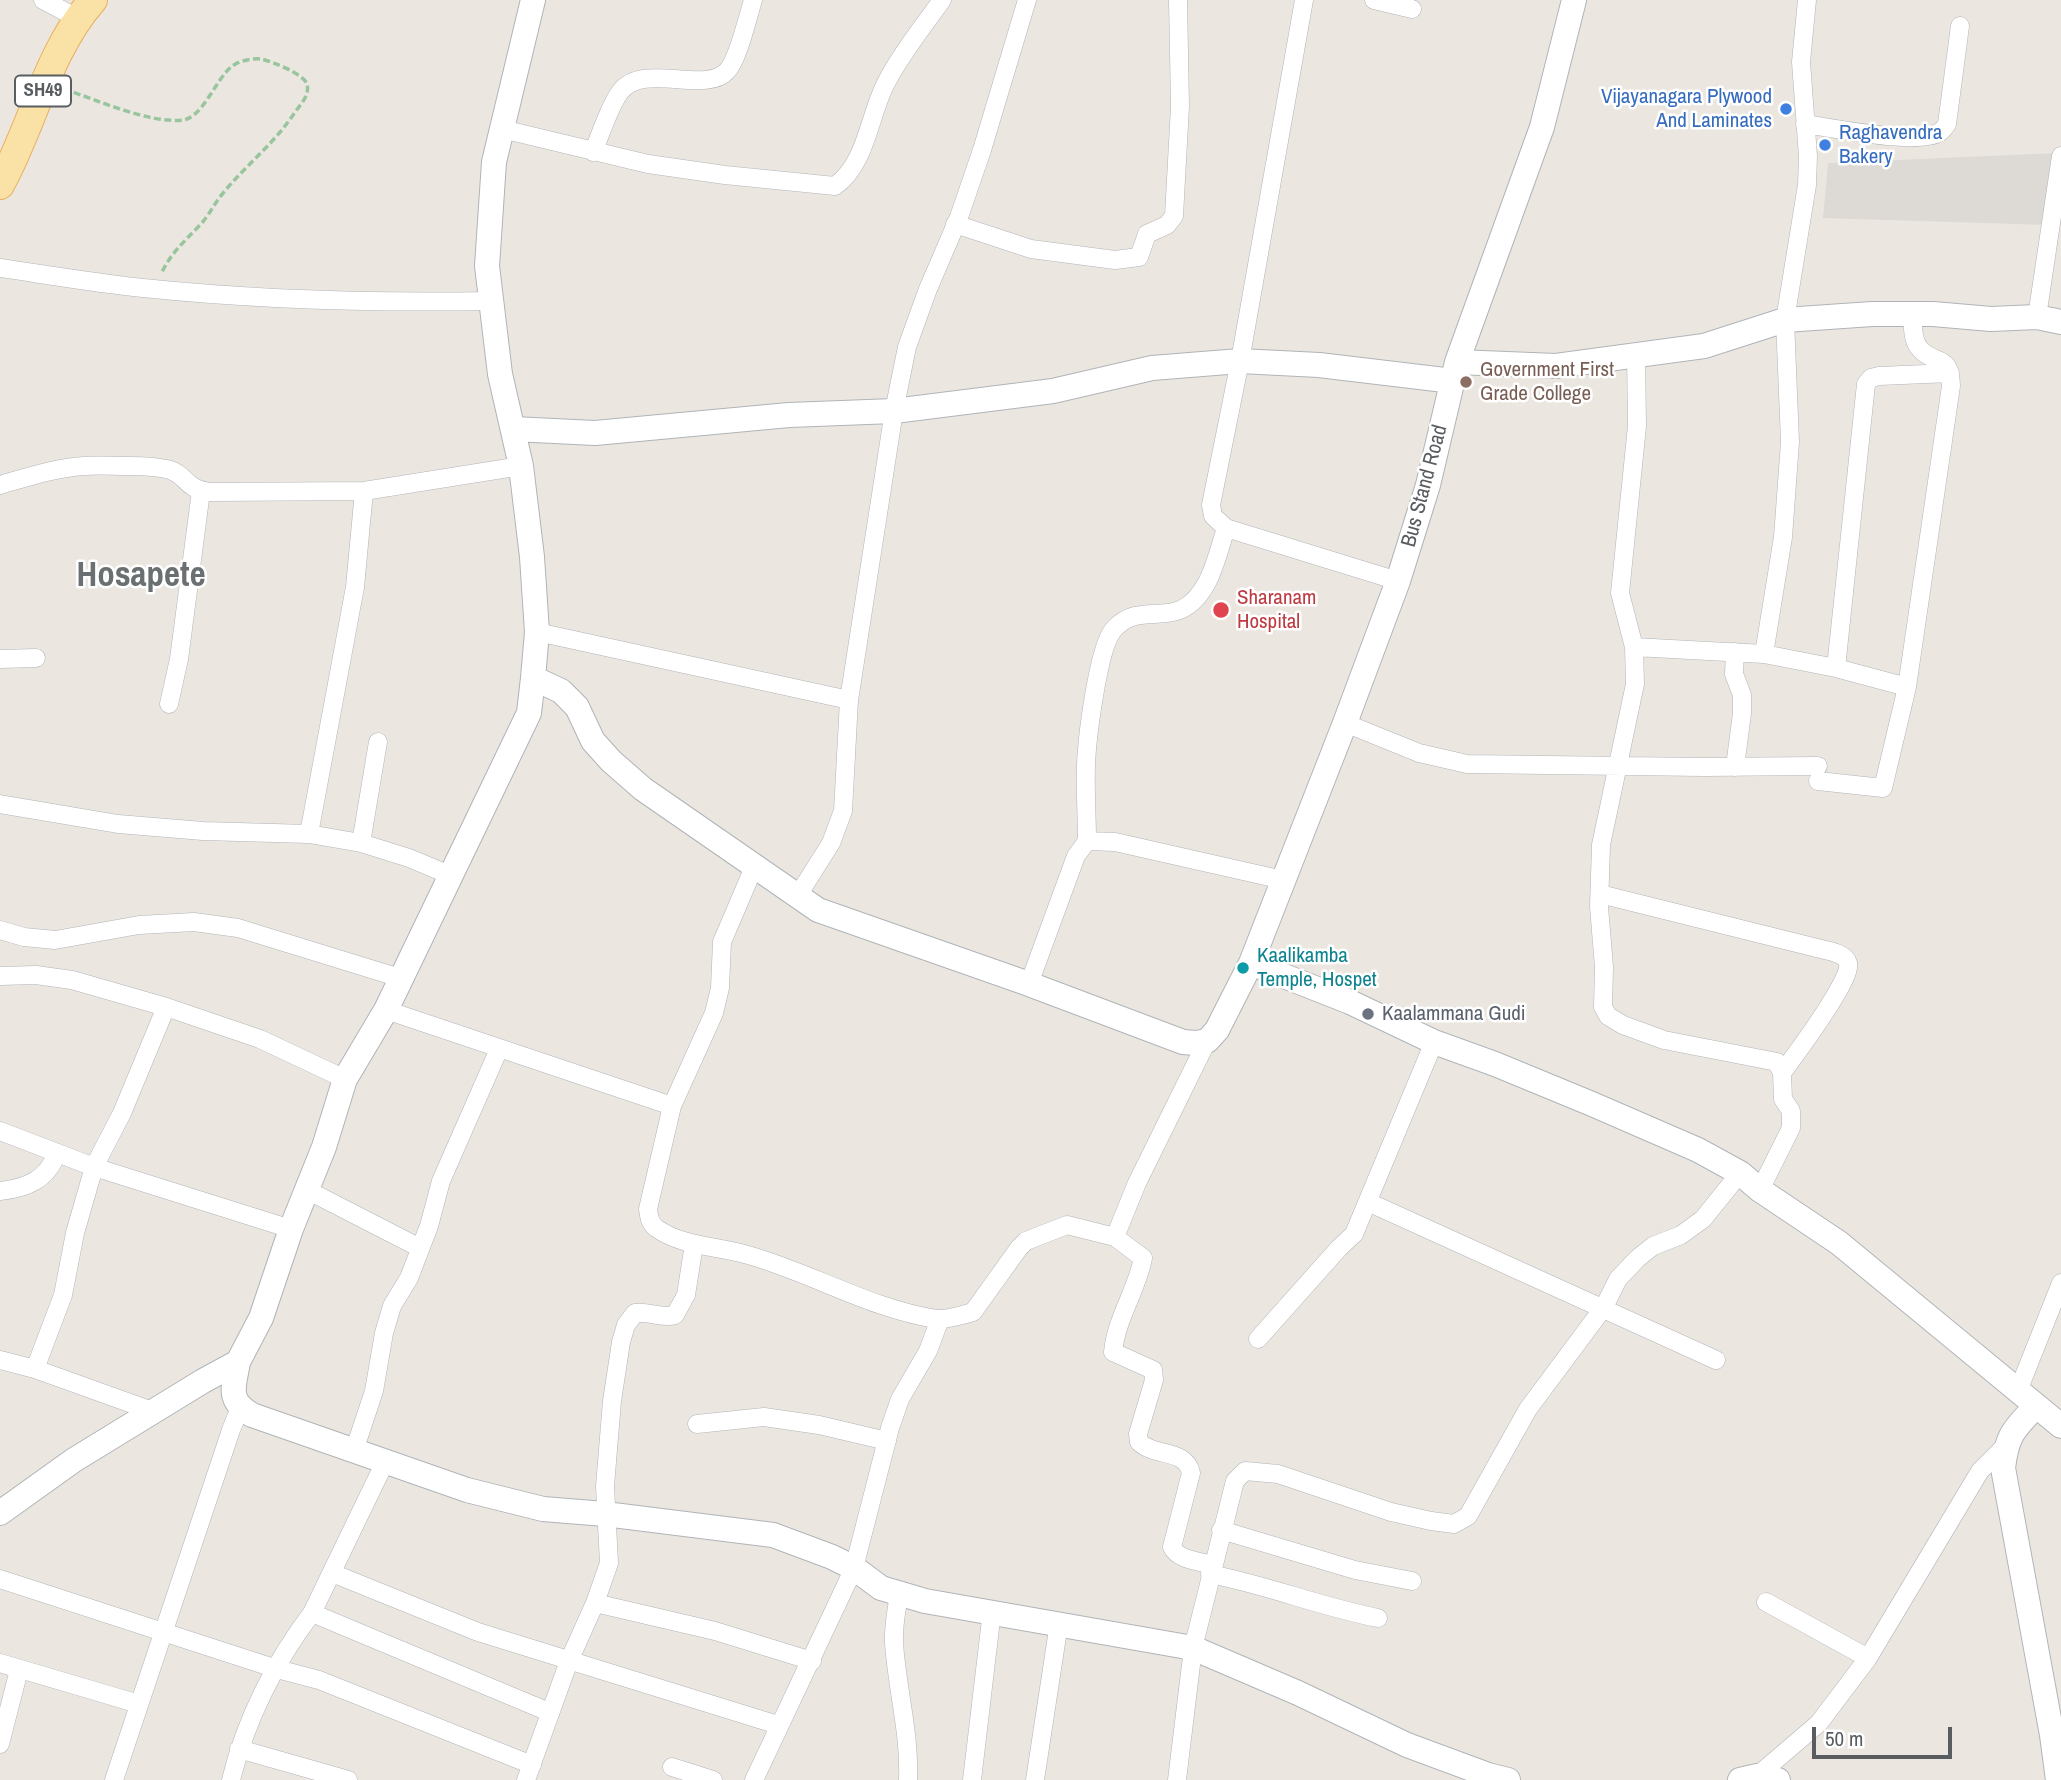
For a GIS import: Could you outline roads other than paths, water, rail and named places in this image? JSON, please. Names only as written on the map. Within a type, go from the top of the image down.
[{"type":"main road","name":"SH49","points":[[3,173],[58,53],[86,10]]},
{"type":"street","points":[[43,0],[86,10]]},
{"type":"street","points":[[533,0],[494,162],[487,266],[500,374],[521,466],[533,557],[537,632],[528,713],[386,1010],[345,1079],[324,1147],[291,1229],[261,1318],[238,1362],[233,1395],[240,1408],[252,1415],[467,1490],[543,1509],[773,1535],[832,1557],[854,1568],[881,1588],[925,1601],[1193,1648],[1298,1693],[1407,1745],[1508,1780]]},
{"type":"street","points":[[593,152],[619,93],[628,84],[639,79],[713,80],[727,72],[754,0]]},
{"type":"street","points":[[502,130],[648,164],[835,186],[844,180],[863,145],[885,85],[942,0]]},
{"type":"street","points":[[797,897],[831,843],[843,811],[849,700],[894,411],[907,347],[982,150],[1027,0]]},
{"type":"street","points":[[955,224],[1031,249],[1115,260],[1139,257],[1147,234],[1167,225],[1174,216],[1181,84],[1178,0]]},
{"type":"street","points":[[1304,0],[1240,361],[1211,505],[1213,516],[1226,528],[1398,581]]},
{"type":"street","points":[[1374,0],[1412,9]]},
{"type":"street","name":"Bus Stand Road","points":[[1207,1041],[1217,1030],[1251,963],[1398,581],[1429,485],[1455,371],[1542,127],[1574,0]]},
{"type":"street","points":[[1764,654],[1783,537],[1790,442],[1785,320],[1807,185],[1801,62],[1807,0]]},
{"type":"street","points":[[1805,124],[1886,136],[1926,137],[1940,132],[1947,124],[1961,26]]},
{"type":"street","points":[[513,429],[595,433],[789,415],[894,411],[1053,391],[1153,368],[1240,361],[1455,371],[1556,366],[1704,346],[1785,320],[1872,314],[2049,319],[2061,156]]},
{"type":"street","points":[[0,268],[159,289],[265,298],[381,303],[491,301]]},
{"type":"street","points":[[1345,723],[1419,753],[1467,764],[1735,767],[1818,773],[1883,788],[1907,687],[1945,430],[1950,373],[1939,359],[1920,349],[1912,315]]},
{"type":"street","points":[[1636,354],[1637,426],[1620,593],[1634,647],[1635,684],[1601,845],[1603,1007],[1608,1016],[1623,1025],[1664,1040],[1772,1059],[1781,1066],[1782,1093],[1791,1111],[1791,1128],[1760,1190]]},
{"type":"street","points":[[1836,668],[1866,384],[1871,378],[1879,376],[1950,373]]},
{"type":"street","points":[[0,485],[48,471],[84,466],[144,466],[171,470],[189,486],[201,491],[364,491],[521,466]]},
{"type":"street","points":[[169,704],[179,659],[201,491]]},
{"type":"street","points":[[309,834],[355,587],[364,491]]},
{"type":"street","points":[[1029,984],[1076,856],[1087,841],[1086,764],[1101,656],[1109,636],[1115,627],[1133,617],[1179,610],[1197,596],[1209,579],[1226,528]]},
{"type":"street","points":[[537,632],[849,700]]},
{"type":"street","points":[[1634,647],[1764,654],[1836,668],[1907,687]]},
{"type":"street","points":[[1735,652],[1734,674],[1742,695],[1735,767]]},
{"type":"street","points":[[0,659],[36,658]]},
{"type":"street","points":[[533,678],[561,691],[577,707],[593,741],[643,789],[818,910],[1029,984],[1183,1042],[1196,1044],[1207,1041]]},
{"type":"street","points":[[361,843],[378,742]]},
{"type":"street","points":[[0,804],[118,824],[203,831],[309,834],[361,843],[410,858],[452,876]]},
{"type":"street","points":[[1087,841],[1115,842],[1283,880]]},
{"type":"street","points":[[754,867],[722,942],[720,988],[714,1013],[672,1106],[648,1209],[650,1222],[657,1229],[694,1244],[747,1254],[807,1274],[875,1302],[912,1314],[940,1319],[973,1311],[1026,1241],[1067,1225],[1076,1225],[1115,1237],[1143,1258],[1114,1340],[1113,1352],[1153,1370],[1154,1380],[1138,1434],[1139,1442],[1145,1448],[1182,1458],[1188,1463],[1191,1473],[1172,1547],[1175,1553],[1245,1581],[1347,1612],[1378,1618]]},
{"type":"street","points":[[1600,894],[1825,950],[1846,959],[1849,970],[1813,1032],[1782,1073]]},
{"type":"street","points":[[0,930],[24,937],[55,940],[139,925],[194,922],[238,928],[400,978]]},
{"type":"street","points":[[1251,963],[1350,1002],[1434,1042],[1592,1104],[1698,1150],[1740,1173],[1760,1190],[1839,1243],[2061,1426]]},
{"type":"street","points":[[0,976],[36,975],[72,980],[166,1007],[260,1040],[345,1079]]},
{"type":"street","points":[[35,1369],[64,1295],[75,1233],[94,1167],[122,1113],[166,1007]]},
{"type":"street","points":[[386,1010],[649,1096],[672,1106]]},
{"type":"street","points":[[1115,1237],[1137,1183],[1207,1041]]},
{"type":"street","points":[[1258,1339],[1354,1234],[1434,1042]]},
{"type":"street","points":[[354,1451],[374,1391],[384,1333],[392,1306],[409,1278],[429,1226],[441,1181],[499,1049]]},
{"type":"street","points":[[0,1131],[94,1167],[291,1229]]},
{"type":"street","points":[[0,1191],[17,1189],[40,1180],[57,1153]]},
{"type":"street","points":[[1177,1780],[1193,1648],[1235,1481],[1245,1471],[1278,1474],[1391,1512],[1454,1524],[1462,1521],[1468,1516],[1528,1409],[1604,1307],[1619,1279],[1653,1246],[1681,1235],[1703,1219],[1740,1173]]},
{"type":"street","points":[[307,1190],[420,1248]]},
{"type":"street","points":[[1368,1202],[1716,1360]]},
{"type":"street","points":[[0,1579],[277,1669],[319,1680],[529,1773],[549,1712],[609,1563],[605,1486],[612,1401],[626,1325],[635,1313],[644,1312],[663,1317],[675,1315],[686,1295],[694,1244]]},
{"type":"street","points":[[2058,1780],[2056,1737],[2003,1468],[2006,1445],[2027,1399],[2061,1283]]},
{"type":"street","points":[[754,1780],[854,1568],[887,1441],[901,1399],[928,1351],[940,1319]]},
{"type":"street","points":[[0,1360],[35,1369],[155,1412]]},
{"type":"street","points":[[2,1509],[74,1460],[238,1362]]},
{"type":"street","points":[[114,1780],[230,1430],[240,1408]]},
{"type":"street","points":[[697,1424],[764,1416],[819,1425],[887,1441]]},
{"type":"street","points":[[1759,1779],[1819,1723],[1868,1658],[1980,1471],[2006,1445]]},
{"type":"street","points":[[231,1780],[239,1749],[277,1669],[298,1631],[312,1613],[385,1462]]},
{"type":"street","points":[[1221,1530],[1355,1570],[1412,1581]]},
{"type":"street","points":[[332,1573],[459,1626],[778,1726]]},
{"type":"street","points":[[899,1593],[894,1639],[908,1738],[908,1780]]},
{"type":"street","points":[[1766,1602],[1868,1658]]},
{"type":"street","points":[[595,1603],[715,1631],[812,1661]]},
{"type":"street","points":[[972,1780],[992,1611]]},
{"type":"street","points":[[312,1613],[549,1712]]},
{"type":"street","points":[[1035,1780],[1059,1623]]},
{"type":"street","points":[[0,1663],[139,1704]]},
{"type":"street","points":[[0,1744],[19,1670]]},
{"type":"street","points":[[239,1749],[348,1780]]},
{"type":"street","points":[[672,1767],[713,1780]]},
{"type":"place","name":"Vijayanagara Plywood And Laminates","points":[[1786,109]]},
{"type":"place","name":"Raghavendra Bakery","points":[[1825,145]]},
{"type":"place","name":"Government First Grade College","points":[[1466,382]]},
{"type":"place","name":"Sharanam Hospital","points":[[1221,610]]},
{"type":"place","name":"Kaalikamba Temple, Hospet","points":[[1243,968]]},
{"type":"place","name":"Kaalammana Gudi","points":[[1368,1014]]},
{"type":"district","name":"Hosapete","points":[[141,577]]}]
